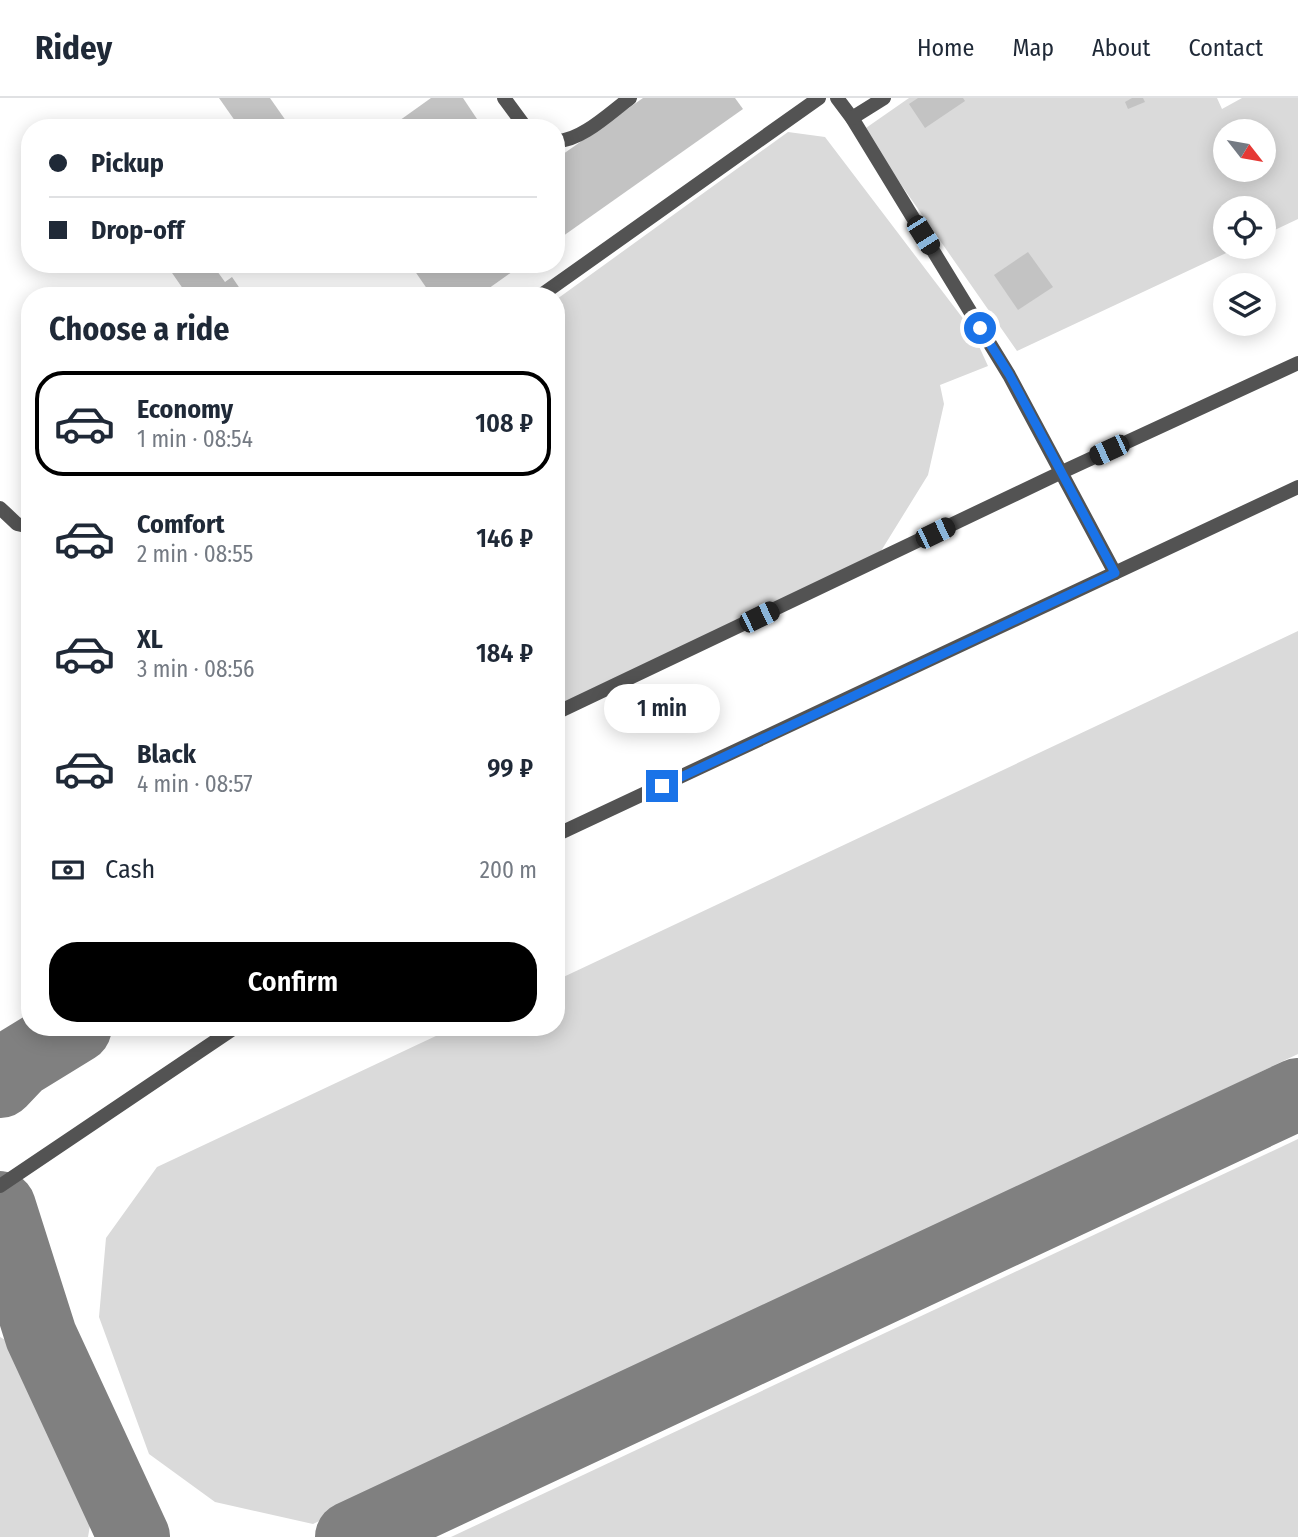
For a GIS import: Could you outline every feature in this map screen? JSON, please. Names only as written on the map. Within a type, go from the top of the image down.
[{"type":"lane","points":[[504,98],[519,119]]},
{"type":"lane","points":[[565,140],[582,134],[630,98]]},
{"type":"lane","points":[[553,287],[819,98]]},
{"type":"lane","points":[[837,98],[852,118],[1009,374],[1115,573]]},
{"type":"lane","points":[[852,118],[884,98]]},
{"type":"lane","points":[[565,709],[1298,363]]},
{"type":"lane","points":[[565,831],[1298,487]]},
{"type":"lane","points":[[0,508],[21,525]]},
{"type":"lane","points":[[0,1186],[223,1036]]},
{"type":"shaded area","points":[[909,98],[1217,98],[1222,109],[1242,98],[1298,98],[1298,219],[1276,229],[1276,196],[1213,196],[1213,259],[1017,351],[863,130]]},
{"type":"shaded area","points":[[788,132],[825,137],[971,329],[988,366],[940,385],[944,404],[928,475],[881,551],[565,704],[565,293]]},
{"type":"shaded area","points":[[1298,631],[1298,1054],[313,1524],[215,1502],[149,1454],[99,1317],[106,1238],[157,1167],[436,1036],[565,1036],[565,976]]},
{"type":"shaded area","points":[[1298,1139],[1298,1537],[451,1537]]},
{"type":"shaded area","points":[[0,1337],[22,1349],[93,1508],[88,1537],[0,1537]]},
{"type":"building","points":[[219,98],[270,98],[285,119],[234,119]]},
{"type":"building","points":[[431,98],[463,98],[477,119],[402,119]]},
{"type":"building","points":[[643,98],[735,98],[743,109],[565,235],[565,153]]},
{"type":"building","points":[[918,98],[963,98],[965,101],[925,128],[909,104]]},
{"type":"building","points":[[1132,98],[1143,98],[1145,102],[1128,109],[1125,102]]},
{"type":"building","points":[[1028,252],[1053,287],[1018,310],[994,275]]},
{"type":"building","points":[[172,273],[218,273],[225,282],[232,277],[239,287],[182,287]]},
{"type":"building","points":[[416,273],[510,273],[491,287],[426,287]]},
{"type":"taxiway","points":[[0,1082],[19,1062],[61,1036]]},
{"type":"taxiway","points":[[351,1537],[1298,1094]]},
{"type":"taxiway","points":[[0,1207],[41,1336],[134,1537]]},
{"type":"route","points":[[662,786],[1115,573],[1009,374],[980,328]]}]
